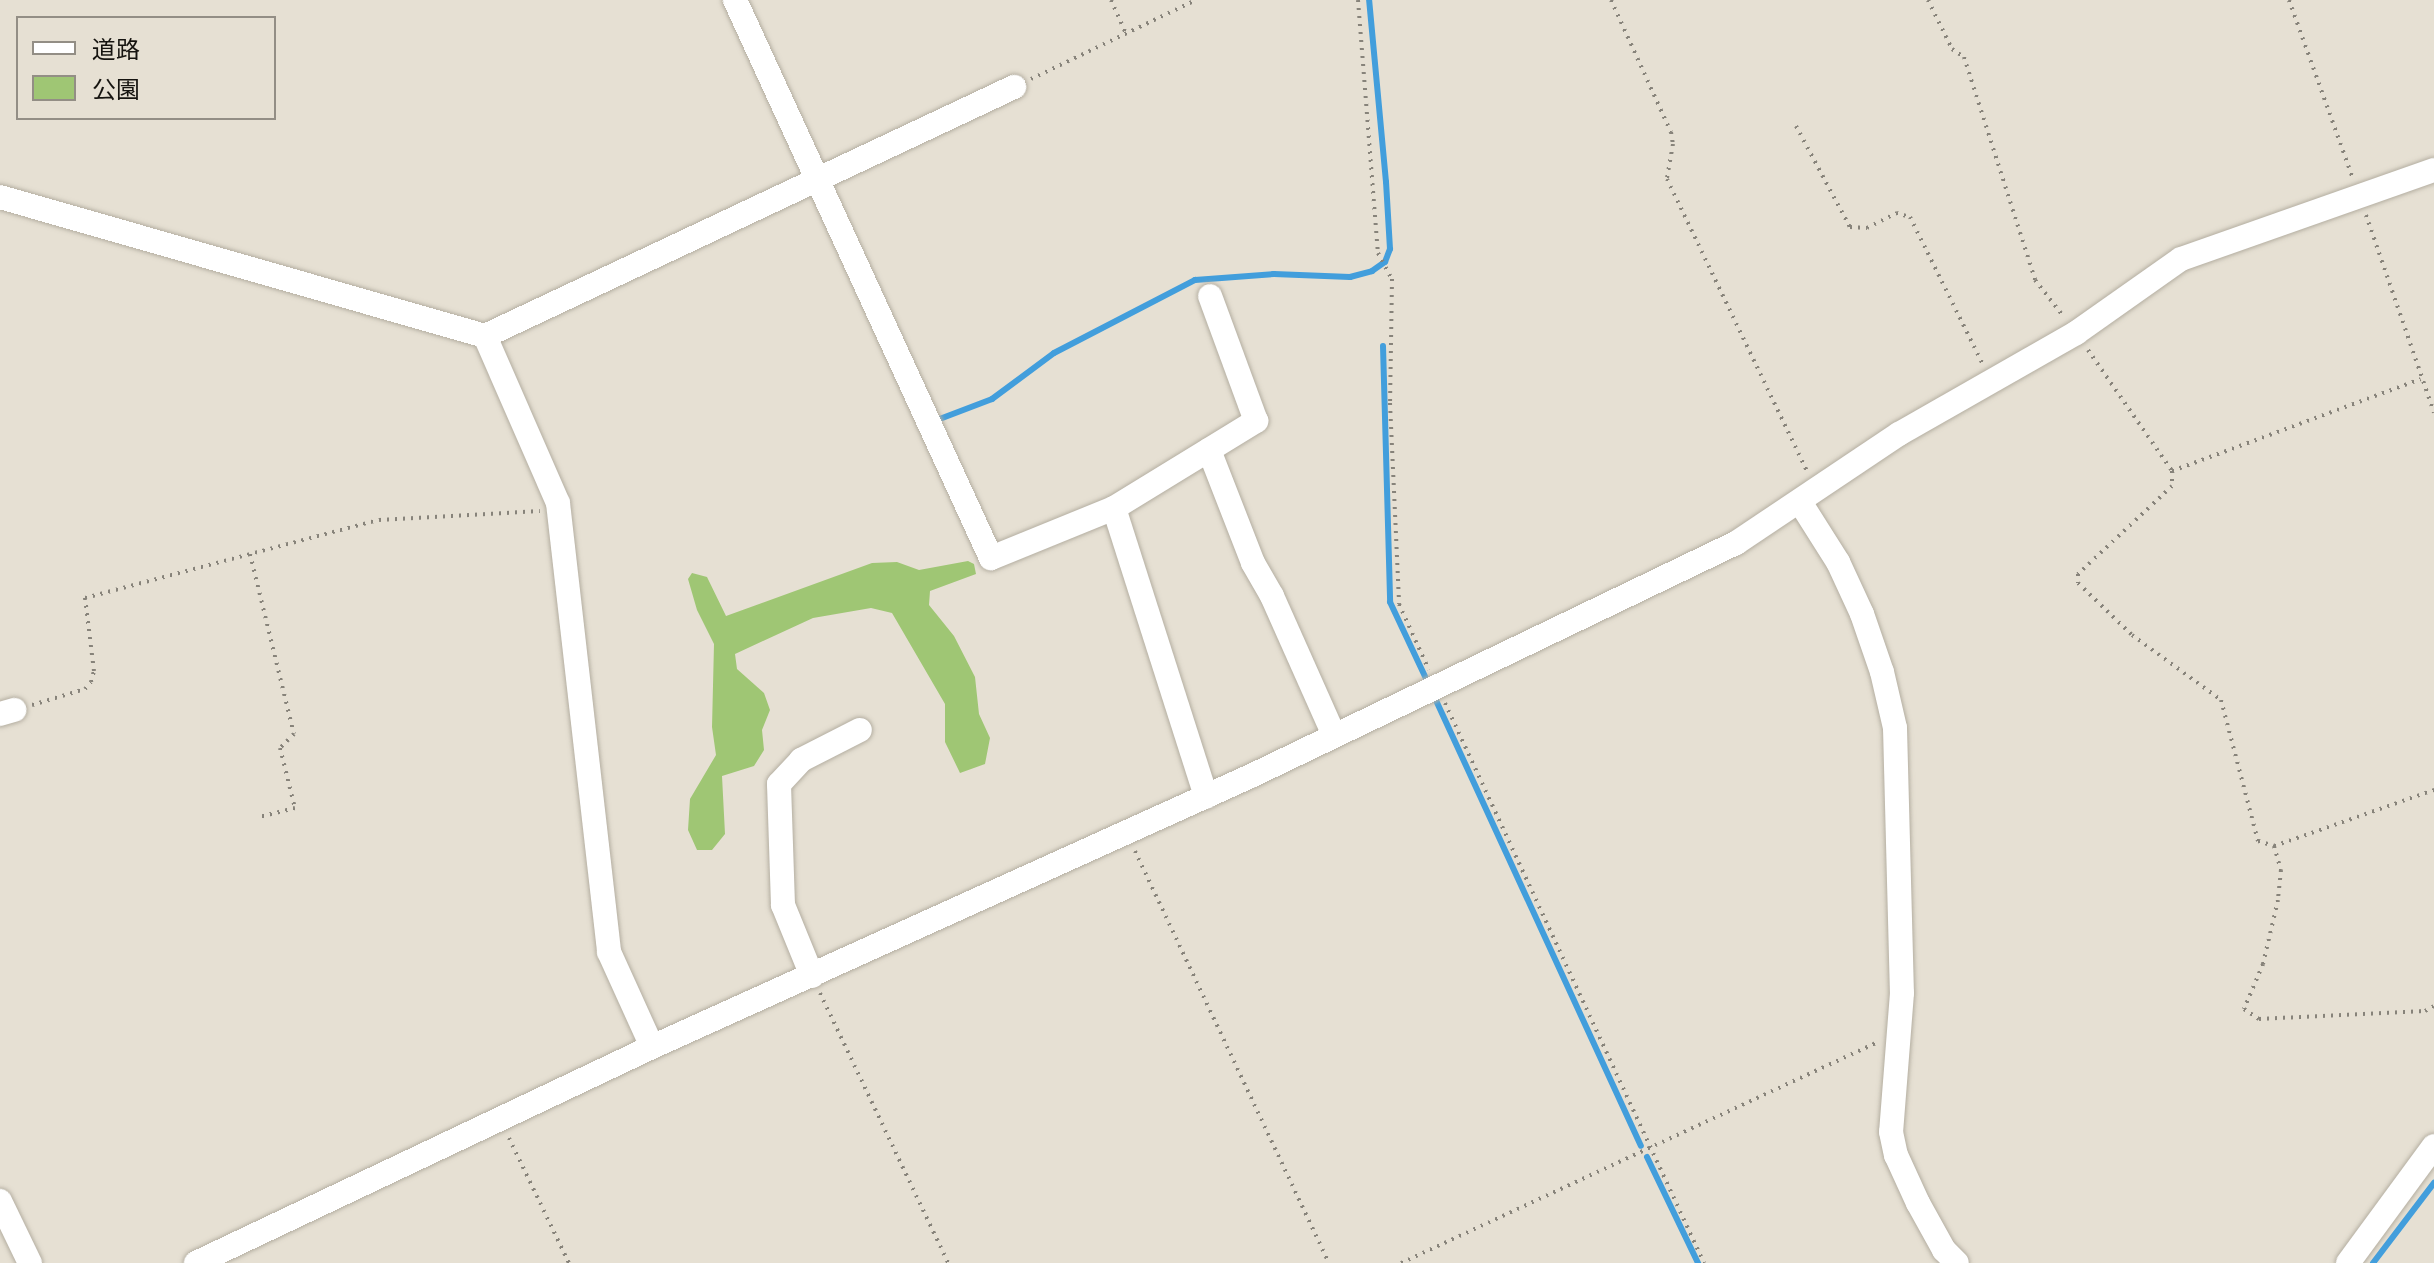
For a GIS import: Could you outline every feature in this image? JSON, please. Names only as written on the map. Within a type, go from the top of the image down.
[{"type":"street","points":[[735,0],[819,177],[991,558],[1114,508],[1256,421],[1210,296]]},
{"type":"street","points":[[0,197],[485,336],[1014,87]]},
{"type":"street","points":[[196,1263],[652,1047],[1126,830],[1206,797],[1736,543],[1899,434],[2076,333],[2181,259],[2434,170]]},
{"type":"street","points":[[485,336],[559,510],[609,952],[652,1047]]},
{"type":"street","points":[[1209,450],[1253,563],[1272,596],[1334,735]]},
{"type":"street","points":[[1808,496],[1862,614],[1882,672],[1895,728],[1903,902],[1900,1032],[1891,1132],[1896,1155],[1944,1250],[1957,1263]]},
{"type":"street","points":[[1114,508],[1206,797]]},
{"type":"street","points":[[812,976],[783,905],[779,784],[789,769],[801,760],[860,730]]},
{"type":"street","points":[[2348,1263],[2434,1146]]},
{"type":"street","points":[[0,1201],[30,1263]]},
{"type":"path","points":[[1111,0],[1126,33]]},
{"type":"path","points":[[1014,87],[1196,0]]},
{"type":"path","points":[[1358,0],[1379,259],[1392,279],[1390,403],[1399,604],[1432,687],[1704,1263]]},
{"type":"path","points":[[1611,0],[1671,132],[1673,144],[1667,179],[1808,496]]},
{"type":"path","points":[[1928,0],[1952,49],[1964,57],[2035,280],[2076,333],[2172,471],[2172,486],[2078,574],[2078,583],[2132,635],[2221,700],[2258,841],[2274,846],[2434,790]]},
{"type":"path","points":[[1796,126],[1850,227],[1867,228],[1896,213],[1910,217],[1991,381]]},
{"type":"path","points":[[2172,471],[2421,379]]},
{"type":"path","points":[[7,712],[85,689],[91,682],[94,671],[85,598],[379,520],[559,510]]},
{"type":"path","points":[[250,554],[294,734],[280,748],[295,808],[258,817]]},
{"type":"path","points":[[1126,830],[1329,1263]]},
{"type":"path","points":[[2274,846],[2281,870],[2278,900],[2263,964],[2244,1009],[2259,1019],[2425,1011],[2434,1006]]},
{"type":"path","points":[[812,976],[948,1263]]},
{"type":"path","points":[[1401,1263],[1900,1032]]},
{"type":"path","points":[[499,1118],[569,1263]]},
{"type":"green space","points":[[968,561],[974,564],[976,574],[930,591],[929,605],[954,636],[975,677],[979,714],[990,738],[985,764],[960,773],[945,742],[945,704],[892,613],[871,608],[813,618],[735,654],[737,669],[764,693],[770,710],[762,730],[764,750],[754,766],[722,776],[725,834],[712,850],[697,850],[688,830],[690,799],[716,755],[712,727],[714,644],[697,610],[688,579],[692,573],[707,577],[726,616],[872,563],[897,562],[919,570]]},
{"type":"waterway","points":[[937,420],[992,399],[1054,353],[1195,280],[1274,274],[1350,277],[1372,271],[1385,262],[1390,249],[1386,182],[1369,0]]},
{"type":"waterway","points":[[1383,346],[1390,602],[1429,685]]},
{"type":"waterway","points":[[1434,696],[1641,1146]]},
{"type":"waterway","points":[[1647,1157],[1698,1263]]},
{"type":"waterway","points":[[2373,1263],[2434,1183]]}]
